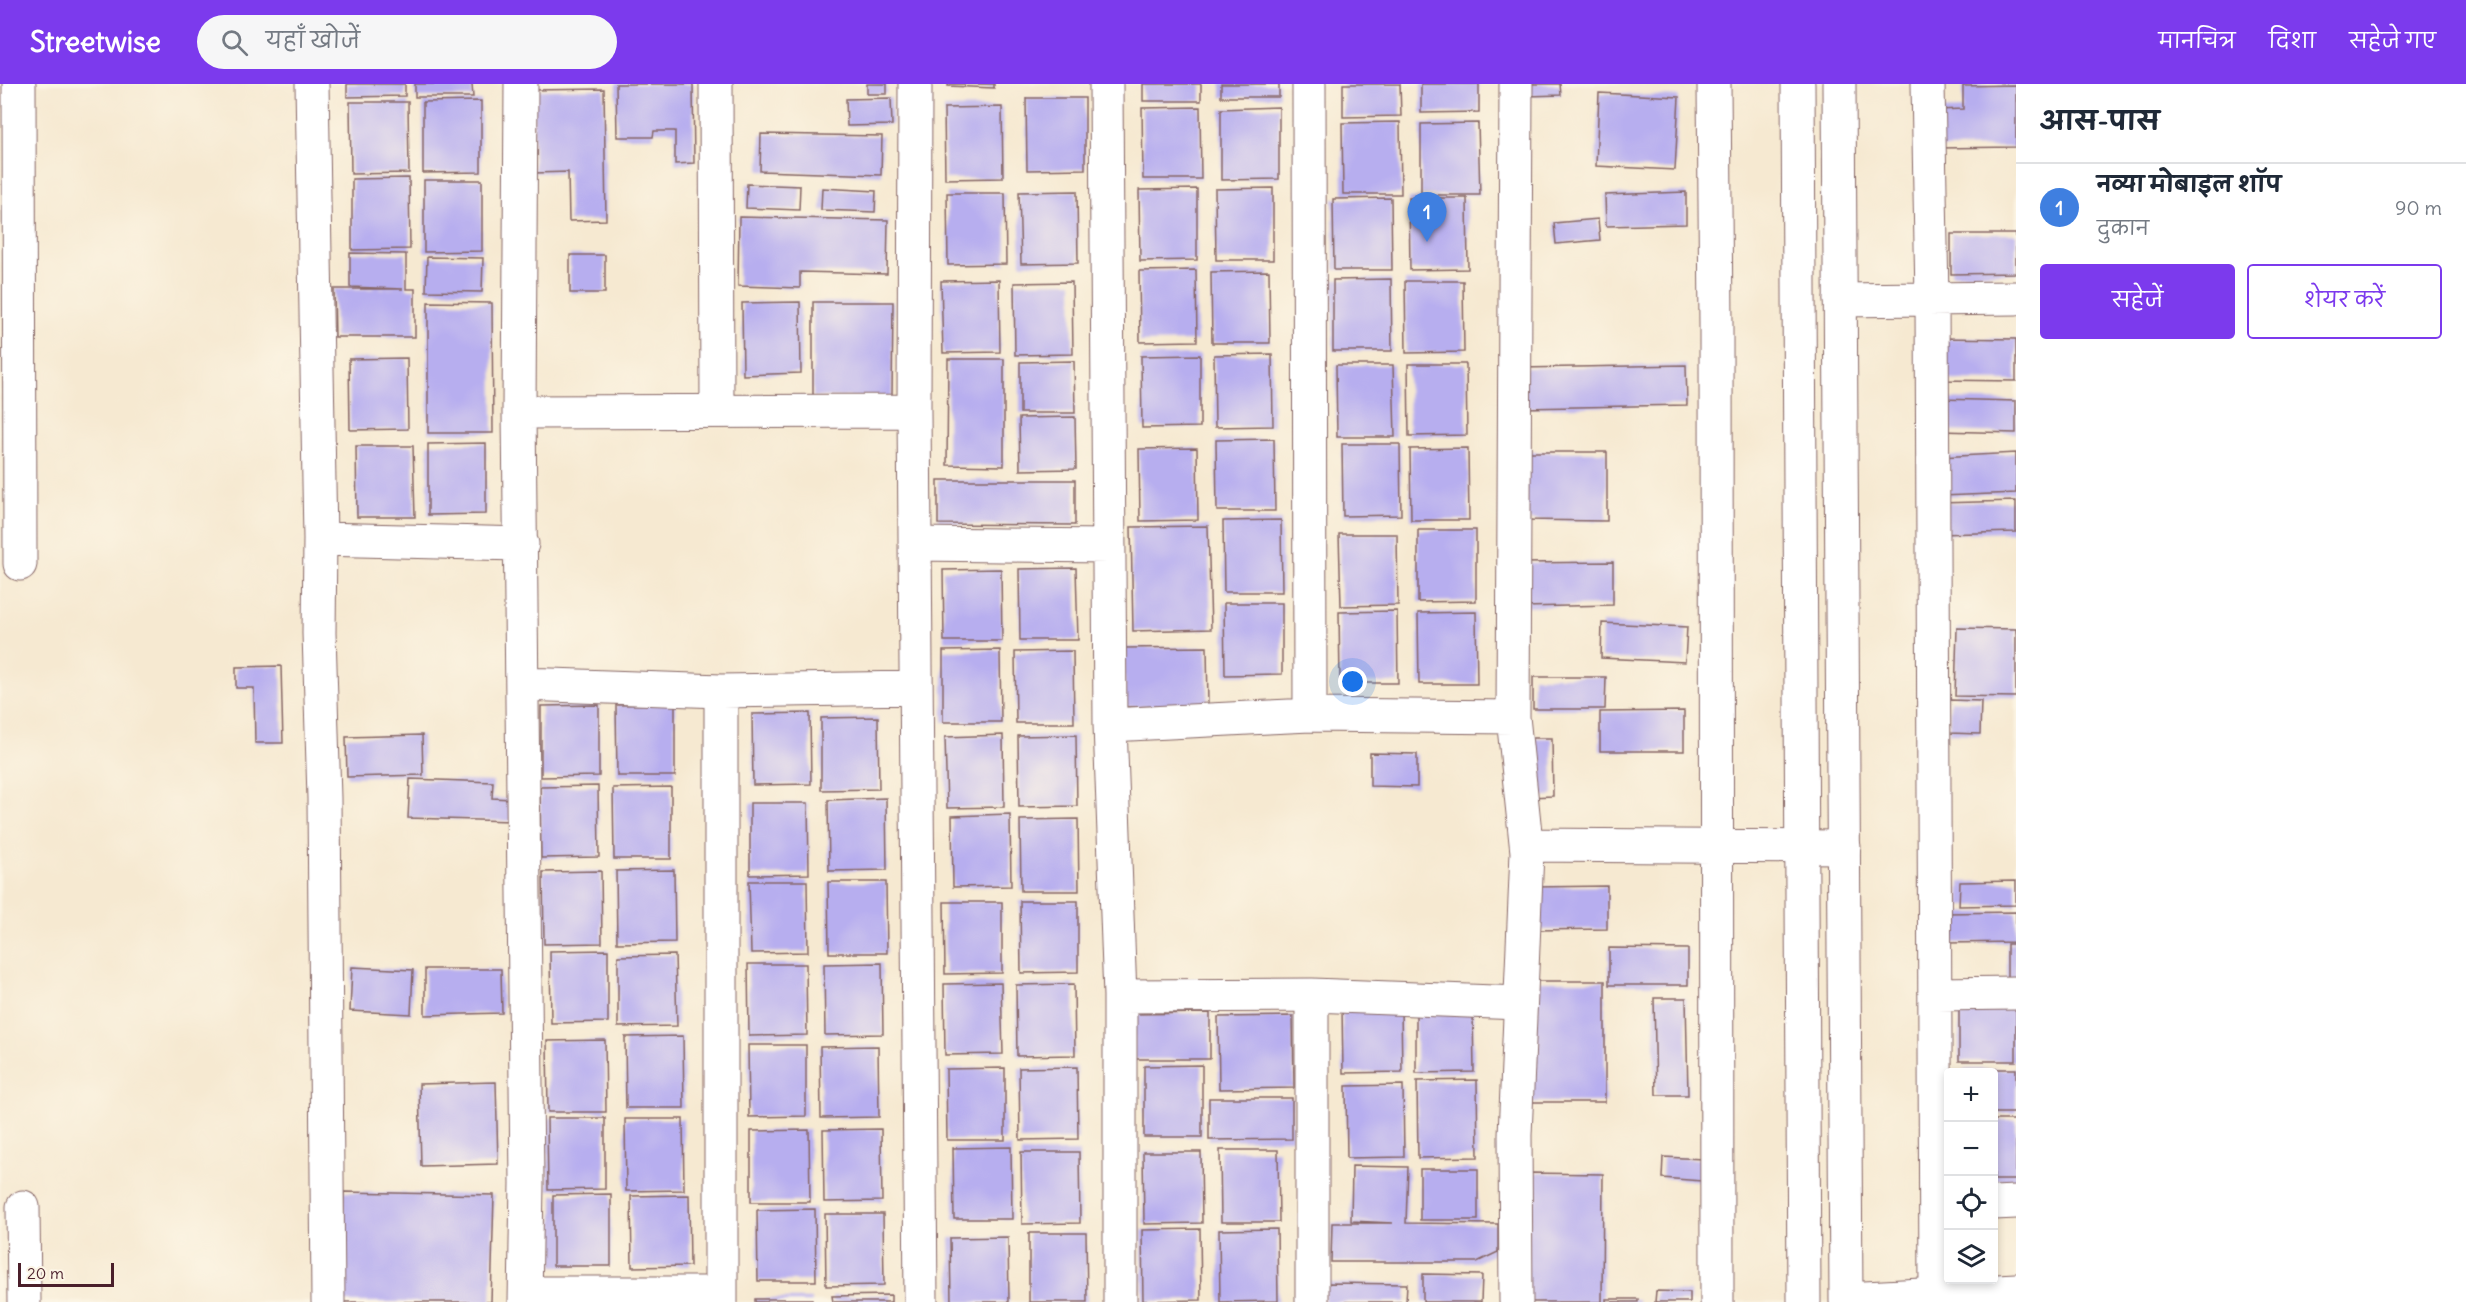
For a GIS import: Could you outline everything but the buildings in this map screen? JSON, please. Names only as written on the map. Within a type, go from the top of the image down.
[{"type":"street","points":[[20,84],[20,564]]},
{"type":"street","points":[[312,84],[320,539],[328,1302]]},
{"type":"street","points":[[521,84],[519,412],[522,544],[526,1298],[721,1297],[721,691]]},
{"type":"street","points":[[716,84],[717,410]]},
{"type":"street","points":[[915,84],[914,411],[921,1302]]},
{"type":"street","points":[[1106,84],[1110,725],[1120,996],[1120,1302]]},
{"type":"street","points":[[1309,84],[1310,715]]},
{"type":"street","points":[[1516,84],[1513,717],[1527,845],[1515,1135],[1516,1302]]},
{"type":"street","points":[[1714,84],[1717,1302]]},
{"type":"street","points":[[1797,84],[1804,1302]]},
{"type":"street","points":[[1839,84],[1846,1300],[2016,1290]]},
{"type":"street","points":[[1928,84],[1932,298],[1937,994],[1942,1203],[1936,1294]]},
{"type":"street","points":[[1840,300],[2016,298]]},
{"type":"street","points":[[519,412],[914,411]]},
{"type":"street","points":[[320,539],[522,544]]},
{"type":"street","points":[[915,544],[1109,546]]},
{"type":"street","points":[[523,684],[721,691],[916,688]]},
{"type":"street","points":[[1110,725],[1310,715],[1513,717]]},
{"type":"street","points":[[1527,845],[1844,847]]},
{"type":"street","points":[[1937,994],[2016,993]]},
{"type":"street","points":[[1120,996],[1312,995],[1520,1003]]},
{"type":"street","points":[[1312,995],[1312,1302]]},
{"type":"street","points":[[1998,1203],[2016,1202]]},
{"type":"street","points":[[23,1207],[24,1302]]},
{"type":"place","name":"नव्या मोबाइल शॉप","points":[[1427,242]]}]
